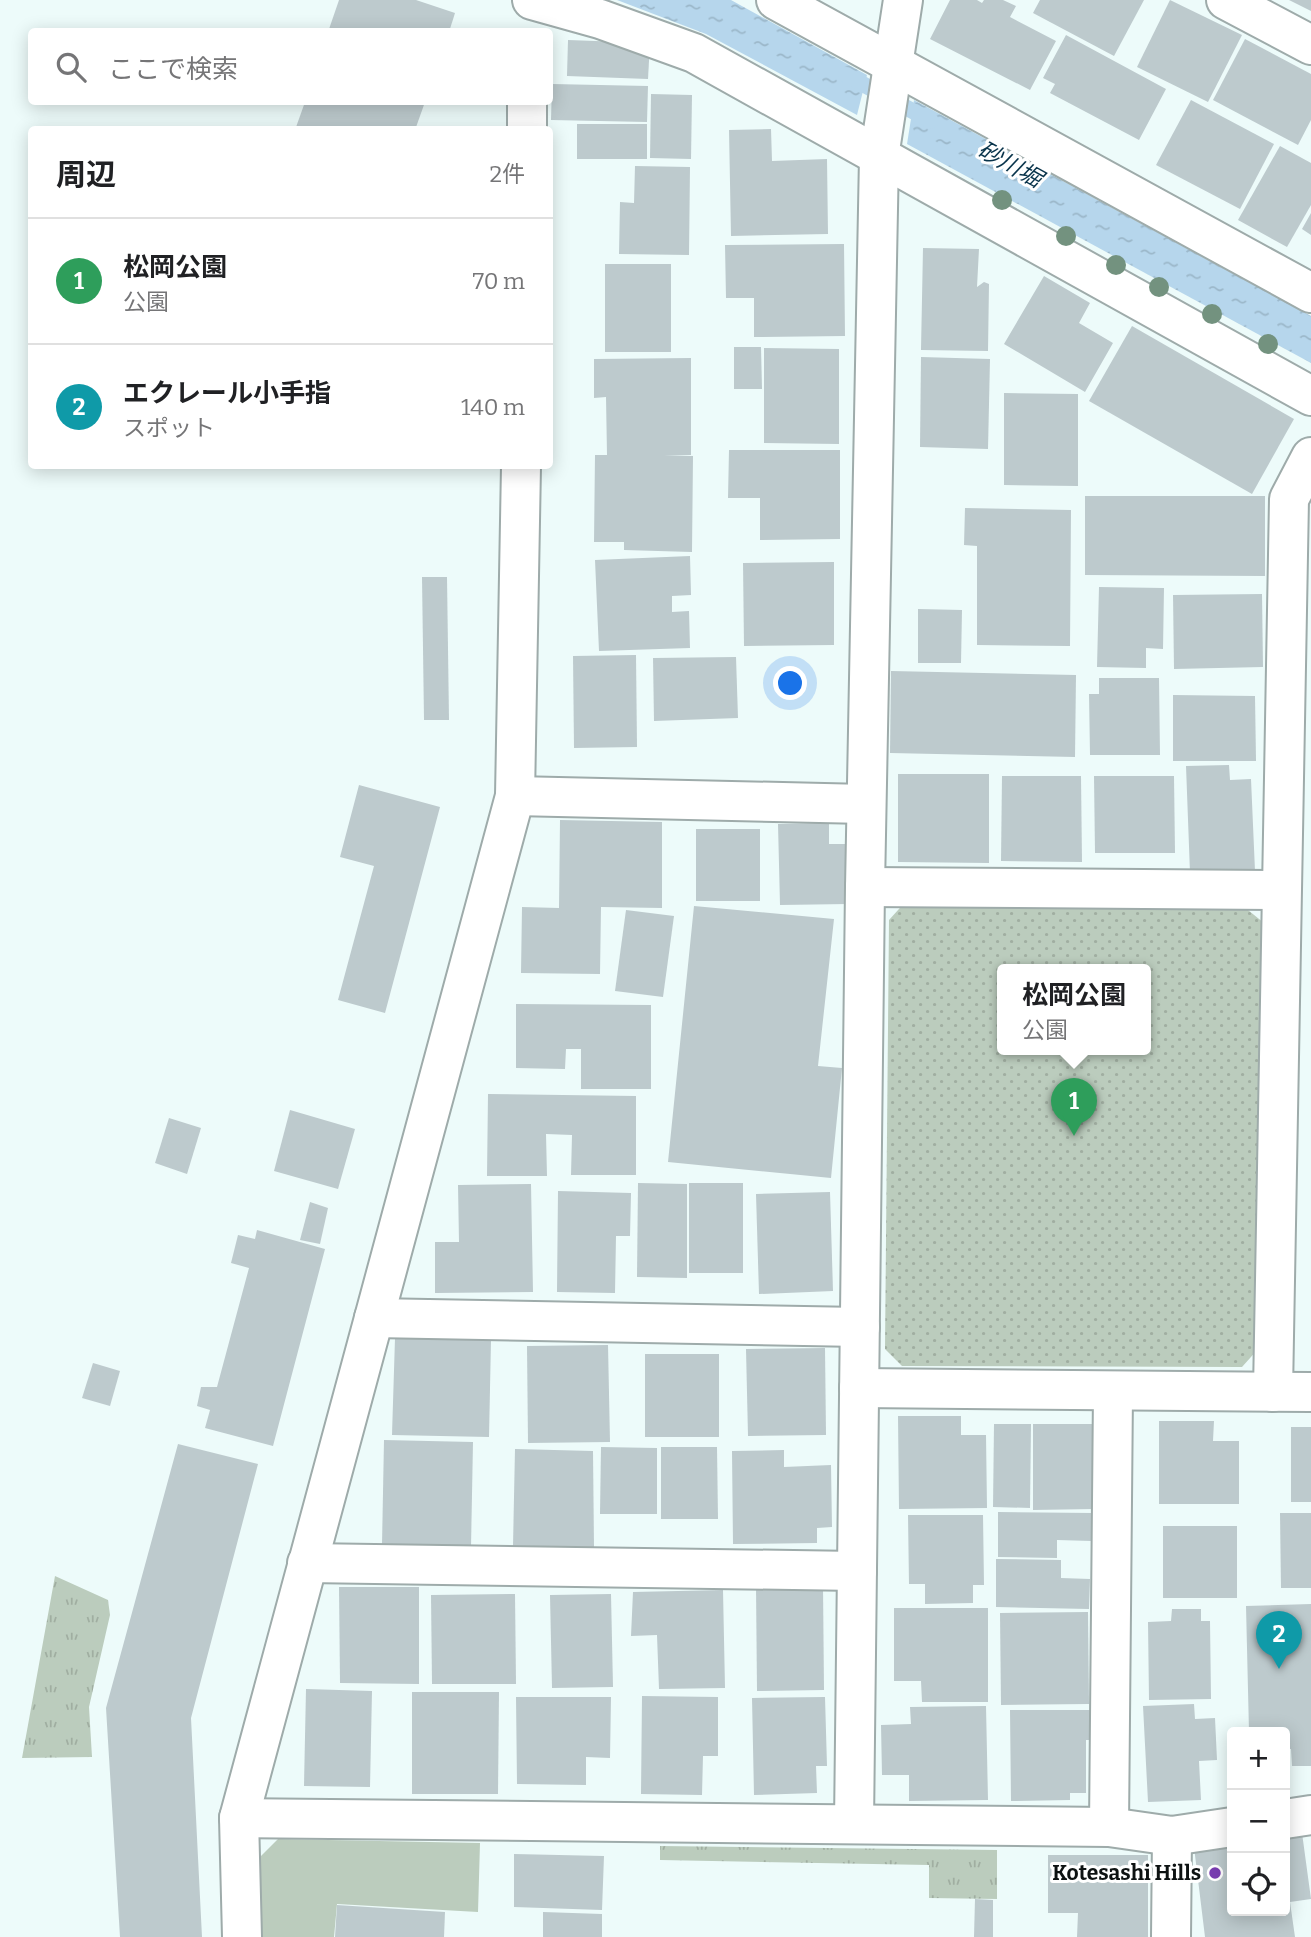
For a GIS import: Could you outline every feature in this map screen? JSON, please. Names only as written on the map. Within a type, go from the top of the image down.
[{"type":"street","points":[[528,28],[531,0],[600,19],[694,53],[1311,396]]},
{"type":"street","points":[[776,0],[1311,293]]},
{"type":"street","points":[[854,1824],[866,804],[879,157],[903,0]]},
{"type":"street","points":[[1226,0],[1311,45]]},
{"type":"street","points":[[527,105],[527,126]]},
{"type":"street","points":[[1273,1392],[1289,499],[1311,457]]},
{"type":"street","points":[[242,1937],[239,1818],[515,796],[521,469]]},
{"type":"street","points":[[515,796],[866,804]]},
{"type":"street","points":[[865,887],[1280,890]]},
{"type":"street","points":[[374,1318],[860,1327]]},
{"type":"street","points":[[859,1388],[1311,1392]]},
{"type":"street","points":[[1109,1827],[1114,1392]]},
{"type":"street","points":[[307,1563],[857,1571]]},
{"type":"street","points":[[1290,1818],[1311,1815]]},
{"type":"street","points":[[239,1818],[1109,1827],[1172,1836],[1227,1828]]},
{"type":"street","points":[[1171,1937],[1172,1836]]},
{"type":"green space","points":[[908,899],[1238,902],[1264,923],[1259,1348],[1242,1367],[902,1366],[885,1349],[889,920]]},
{"type":"green space","points":[[55,1576],[108,1600],[110,1615],[89,1707],[92,1757],[22,1758]]},
{"type":"green space","points":[[278,1839],[480,1843],[478,1912],[337,1904],[334,1937],[260,1937],[256,1861]]},
{"type":"green space","points":[[660,1846],[997,1850],[997,1899],[929,1898],[929,1865],[660,1860]]},
{"type":"water","points":[[617,0],[731,0],[867,75],[857,115],[706,34]]},
{"type":"water","points":[[914,100],[1311,316],[1311,363],[907,144]]},
{"type":"building","points":[[339,0],[416,0],[455,13],[450,28],[329,28]]},
{"type":"building","points":[[950,0],[977,0],[982,3],[984,0],[1003,0],[1016,6],[1010,17],[1056,41],[1030,90],[930,39]]},
{"type":"building","points":[[1040,0],[1144,0],[1114,56],[1033,13]]},
{"type":"building","points":[[1170,0],[1242,35],[1208,102],[1137,67]]},
{"type":"building","points":[[1289,0],[1311,0],[1311,11]]},
{"type":"building","points":[[1066,35],[1166,89],[1139,140],[1050,93],[1055,84],[1043,78]]},
{"type":"building","points":[[1245,39],[1311,74],[1311,120],[1298,145],[1213,100]]},
{"type":"building","points":[[568,40],[650,43],[648,79],[567,76]]},
{"type":"building","points":[[553,84],[648,86],[647,122],[551,120]]},
{"type":"building","points":[[651,94],[692,95],[691,159],[650,158]]},
{"type":"building","points":[[1191,100],[1274,144],[1240,209],[1156,165]]},
{"type":"building","points":[[304,105],[424,105],[416,126],[296,126]]},
{"type":"building","points":[[577,124],[647,124],[647,159],[577,159]]},
{"type":"building","points":[[771,129],[772,161],[827,159],[828,234],[731,236],[729,130]]},
{"type":"building","points":[[1280,146],[1311,163],[1311,205],[1287,247],[1238,220]]},
{"type":"building","points":[[635,166],[690,167],[689,255],[619,254],[620,202],[634,203]]},
{"type":"building","points":[[1311,213],[1311,235],[1302,229]]},
{"type":"building","points":[[844,244],[845,336],[754,337],[754,298],[726,298],[725,245]]},
{"type":"building","points":[[923,248],[979,249],[977,287],[984,282],[989,284],[988,351],[921,350]]},
{"type":"building","points":[[605,264],[671,264],[671,352],[605,352]]},
{"type":"building","points":[[1044,276],[1090,303],[1079,323],[1113,343],[1085,392],[1004,344]]},
{"type":"building","points":[[1132,326],[1294,419],[1252,494],[1089,401]]},
{"type":"building","points":[[734,347],[761,347],[762,389],[734,389]]},
{"type":"building","points":[[764,348],[839,349],[839,444],[764,443]]},
{"type":"building","points":[[921,357],[990,359],[988,449],[920,447]]},
{"type":"building","points":[[691,358],[691,455],[664,456],[693,456],[692,552],[624,550],[624,542],[594,542],[595,455],[607,455],[606,397],[594,398],[594,359]]},
{"type":"building","points":[[1004,393],[1078,394],[1078,486],[1004,485]]},
{"type":"building","points":[[729,450],[840,450],[840,539],[760,540],[760,498],[728,498]]},
{"type":"building","points":[[1085,496],[1265,496],[1265,576],[1085,575]]},
{"type":"building","points":[[965,508],[1071,510],[1070,646],[977,645],[977,546],[964,545]]},
{"type":"building","points":[[690,556],[691,595],[672,596],[672,612],[689,611],[690,648],[599,651],[595,560]]},
{"type":"building","points":[[834,562],[834,645],[744,646],[743,563]]},
{"type":"building","points":[[422,577],[447,577],[449,720],[424,720]]},
{"type":"building","points":[[1099,587],[1164,588],[1163,649],[1146,648],[1146,668],[1097,667]]},
{"type":"building","points":[[1262,594],[1263,667],[1174,669],[1173,595]]},
{"type":"building","points":[[918,609],[962,610],[961,663],[918,663]]},
{"type":"building","points":[[636,655],[637,747],[574,748],[573,656]]},
{"type":"building","points":[[736,657],[738,718],[654,721],[653,658]]},
{"type":"building","points":[[891,671],[1076,675],[1075,757],[890,753]]},
{"type":"building","points":[[1099,678],[1159,678],[1160,755],[1090,755],[1089,694],[1099,694]]},
{"type":"building","points":[[1173,695],[1255,696],[1256,761],[1173,761]]},
{"type":"building","points":[[1229,765],[1230,780],[1251,779],[1255,871],[1190,873],[1186,766]]},
{"type":"building","points":[[898,774],[989,774],[989,863],[898,862]]},
{"type":"building","points":[[1002,776],[1081,776],[1082,862],[1001,861]]},
{"type":"building","points":[[1094,776],[1174,776],[1175,853],[1095,853]]},
{"type":"building","points":[[359,785],[440,807],[385,1013],[338,1000],[374,866],[340,857]]},
{"type":"building","points":[[560,820],[662,822],[662,908],[601,907],[600,974],[521,973],[522,907],[559,908]]},
{"type":"building","points":[[829,823],[829,844],[847,844],[848,904],[780,905],[778,824]]},
{"type":"building","points":[[696,829],[760,829],[760,901],[696,901]]},
{"type":"building","points":[[694,906],[834,919],[818,1066],[842,1068],[831,1178],[668,1162]]},
{"type":"building","points":[[626,910],[674,916],[663,997],[615,991]]},
{"type":"building","points":[[516,1004],[651,1005],[651,1089],[581,1089],[581,1049],[566,1049],[565,1069],[516,1068]]},
{"type":"building","points":[[488,1094],[636,1096],[636,1175],[571,1175],[572,1135],[546,1134],[547,1176],[487,1176]]},
{"type":"building","points":[[290,1110],[355,1129],[338,1189],[274,1171]]},
{"type":"building","points":[[169,1118],[201,1128],[187,1174],[155,1163]]},
{"type":"building","points":[[638,1183],[687,1184],[687,1278],[637,1277]]},
{"type":"building","points":[[689,1183],[743,1183],[743,1273],[689,1273]]},
{"type":"building","points":[[531,1184],[533,1292],[435,1293],[435,1242],[459,1242],[458,1185]]},
{"type":"building","points":[[558,1191],[631,1193],[630,1236],[616,1236],[615,1293],[557,1292]]},
{"type":"building","points":[[830,1192],[833,1291],[759,1294],[756,1194]]},
{"type":"building","points":[[310,1202],[328,1208],[320,1244],[300,1240]]},
{"type":"building","points":[[257,1230],[325,1249],[273,1446],[205,1428],[210,1410],[197,1406],[201,1387],[217,1387],[249,1268],[231,1263],[238,1235],[255,1239]]},
{"type":"building","points":[[395,1338],[491,1340],[489,1437],[392,1435]]},
{"type":"building","points":[[608,1345],[610,1442],[528,1443],[527,1346]]},
{"type":"building","points":[[825,1348],[826,1435],[748,1436],[746,1349]]},
{"type":"building","points":[[645,1354],[719,1354],[719,1437],[645,1437]]},
{"type":"building","points":[[93,1363],[120,1371],[110,1406],[82,1398]]},
{"type":"building","points":[[898,1416],[961,1416],[961,1435],[986,1435],[987,1508],[899,1509]]},
{"type":"building","points":[[1159,1421],[1214,1421],[1213,1441],[1239,1441],[1239,1504],[1159,1504]]},
{"type":"building","points":[[994,1424],[1031,1424],[1030,1508],[993,1507]]},
{"type":"building","points":[[1033,1424],[1093,1424],[1094,1509],[1033,1510]]},
{"type":"building","points":[[1291,1427],[1311,1427],[1311,1502],[1291,1502]]},
{"type":"building","points":[[384,1440],[473,1442],[471,1547],[382,1545]]},
{"type":"building","points":[[178,1444],[258,1464],[191,1718],[202,1937],[120,1937],[106,1708]]},
{"type":"building","points":[[601,1447],[657,1448],[657,1514],[600,1514]]},
{"type":"building","points":[[661,1447],[717,1447],[718,1519],[661,1519]]},
{"type":"building","points":[[515,1449],[593,1451],[594,1547],[513,1546]]},
{"type":"building","points":[[784,1450],[784,1467],[831,1465],[832,1527],[817,1528],[817,1543],[733,1544],[732,1451]]},
{"type":"building","points":[[998,1512],[1093,1513],[1092,1541],[1057,1540],[1057,1558],[998,1557]]},
{"type":"building","points":[[1280,1513],[1311,1513],[1311,1588],[1281,1588]]},
{"type":"building","points":[[908,1515],[983,1515],[984,1585],[973,1585],[973,1603],[925,1604],[925,1584],[909,1584]]},
{"type":"building","points":[[1163,1526],[1237,1526],[1237,1598],[1163,1598]]},
{"type":"building","points":[[996,1559],[1061,1560],[1061,1578],[1090,1579],[1089,1609],[996,1607]]},
{"type":"building","points":[[756,1586],[823,1586],[824,1690],[757,1691]]},
{"type":"building","points":[[339,1587],[419,1587],[419,1684],[340,1683]]},
{"type":"building","points":[[723,1590],[725,1688],[659,1689],[657,1635],[631,1636],[633,1592]]},
{"type":"building","points":[[515,1594],[516,1684],[432,1684],[431,1595]]},
{"type":"building","points":[[611,1594],[613,1687],[552,1688],[550,1595]]},
{"type":"building","points":[[1311,1604],[1311,1766],[1292,1766],[1290,1727],[1249,1727],[1246,1606]]},
{"type":"building","points":[[894,1608],[988,1608],[988,1702],[922,1702],[921,1681],[894,1681]]},
{"type":"building","points":[[1172,1609],[1201,1609],[1201,1621],[1210,1621],[1211,1699],[1149,1700],[1148,1622],[1171,1621]]},
{"type":"building","points":[[1088,1612],[1089,1704],[1001,1705],[1000,1613]]},
{"type":"building","points":[[306,1689],[372,1691],[370,1787],[304,1786]]},
{"type":"building","points":[[412,1692],[499,1692],[498,1794],[412,1794]]},
{"type":"building","points":[[642,1696],[718,1697],[718,1756],[703,1756],[702,1795],[641,1794]]},
{"type":"building","points":[[516,1697],[611,1697],[610,1758],[586,1757],[586,1785],[517,1784]]},
{"type":"building","points":[[825,1697],[827,1766],[816,1766],[817,1793],[754,1795],[752,1698]]},
{"type":"building","points":[[1194,1704],[1195,1719],[1215,1718],[1217,1760],[1199,1761],[1201,1800],[1148,1802],[1143,1706]]},
{"type":"building","points":[[986,1706],[988,1800],[909,1801],[909,1775],[882,1775],[881,1725],[911,1724],[910,1707]]},
{"type":"building","points":[[1010,1710],[1092,1710],[1093,1740],[1086,1740],[1086,1793],[1070,1793],[1070,1800],[1011,1801]]},
{"type":"building","name":"Kotesashi Hills","points":[[1302,1833],[1311,1899],[1290,1902],[1290,1834]]},
{"type":"building","name":"Kotesashi Hills","points":[[1227,1843],[1227,1916],[1290,1916],[1290,1902],[1295,1937],[1205,1937],[1194,1847]]},
{"type":"building","points":[[514,1854],[604,1856],[602,1910],[514,1907]]},
{"type":"building","points":[[1048,1855],[1148,1855],[1148,1937],[1077,1937],[1078,1913],[1048,1913]]},
{"type":"building","points":[[975,1899],[993,1900],[993,1937],[974,1937]]},
{"type":"building","points":[[337,1905],[445,1912],[444,1937],[335,1937]]},
{"type":"building","points":[[543,1912],[602,1914],[602,1937],[543,1937]]},
{"type":"waterway","name":"砂川堀","points":[[846,75],[931,121]]},
{"type":"place","name":"松岡公園","points":[[1074,1136]]},
{"type":"place","name":"エクレール小手指","points":[[1279,1669]]},
{"type":"place","name":"Kotesashi Hills","points":[[1215,1873]]}]
